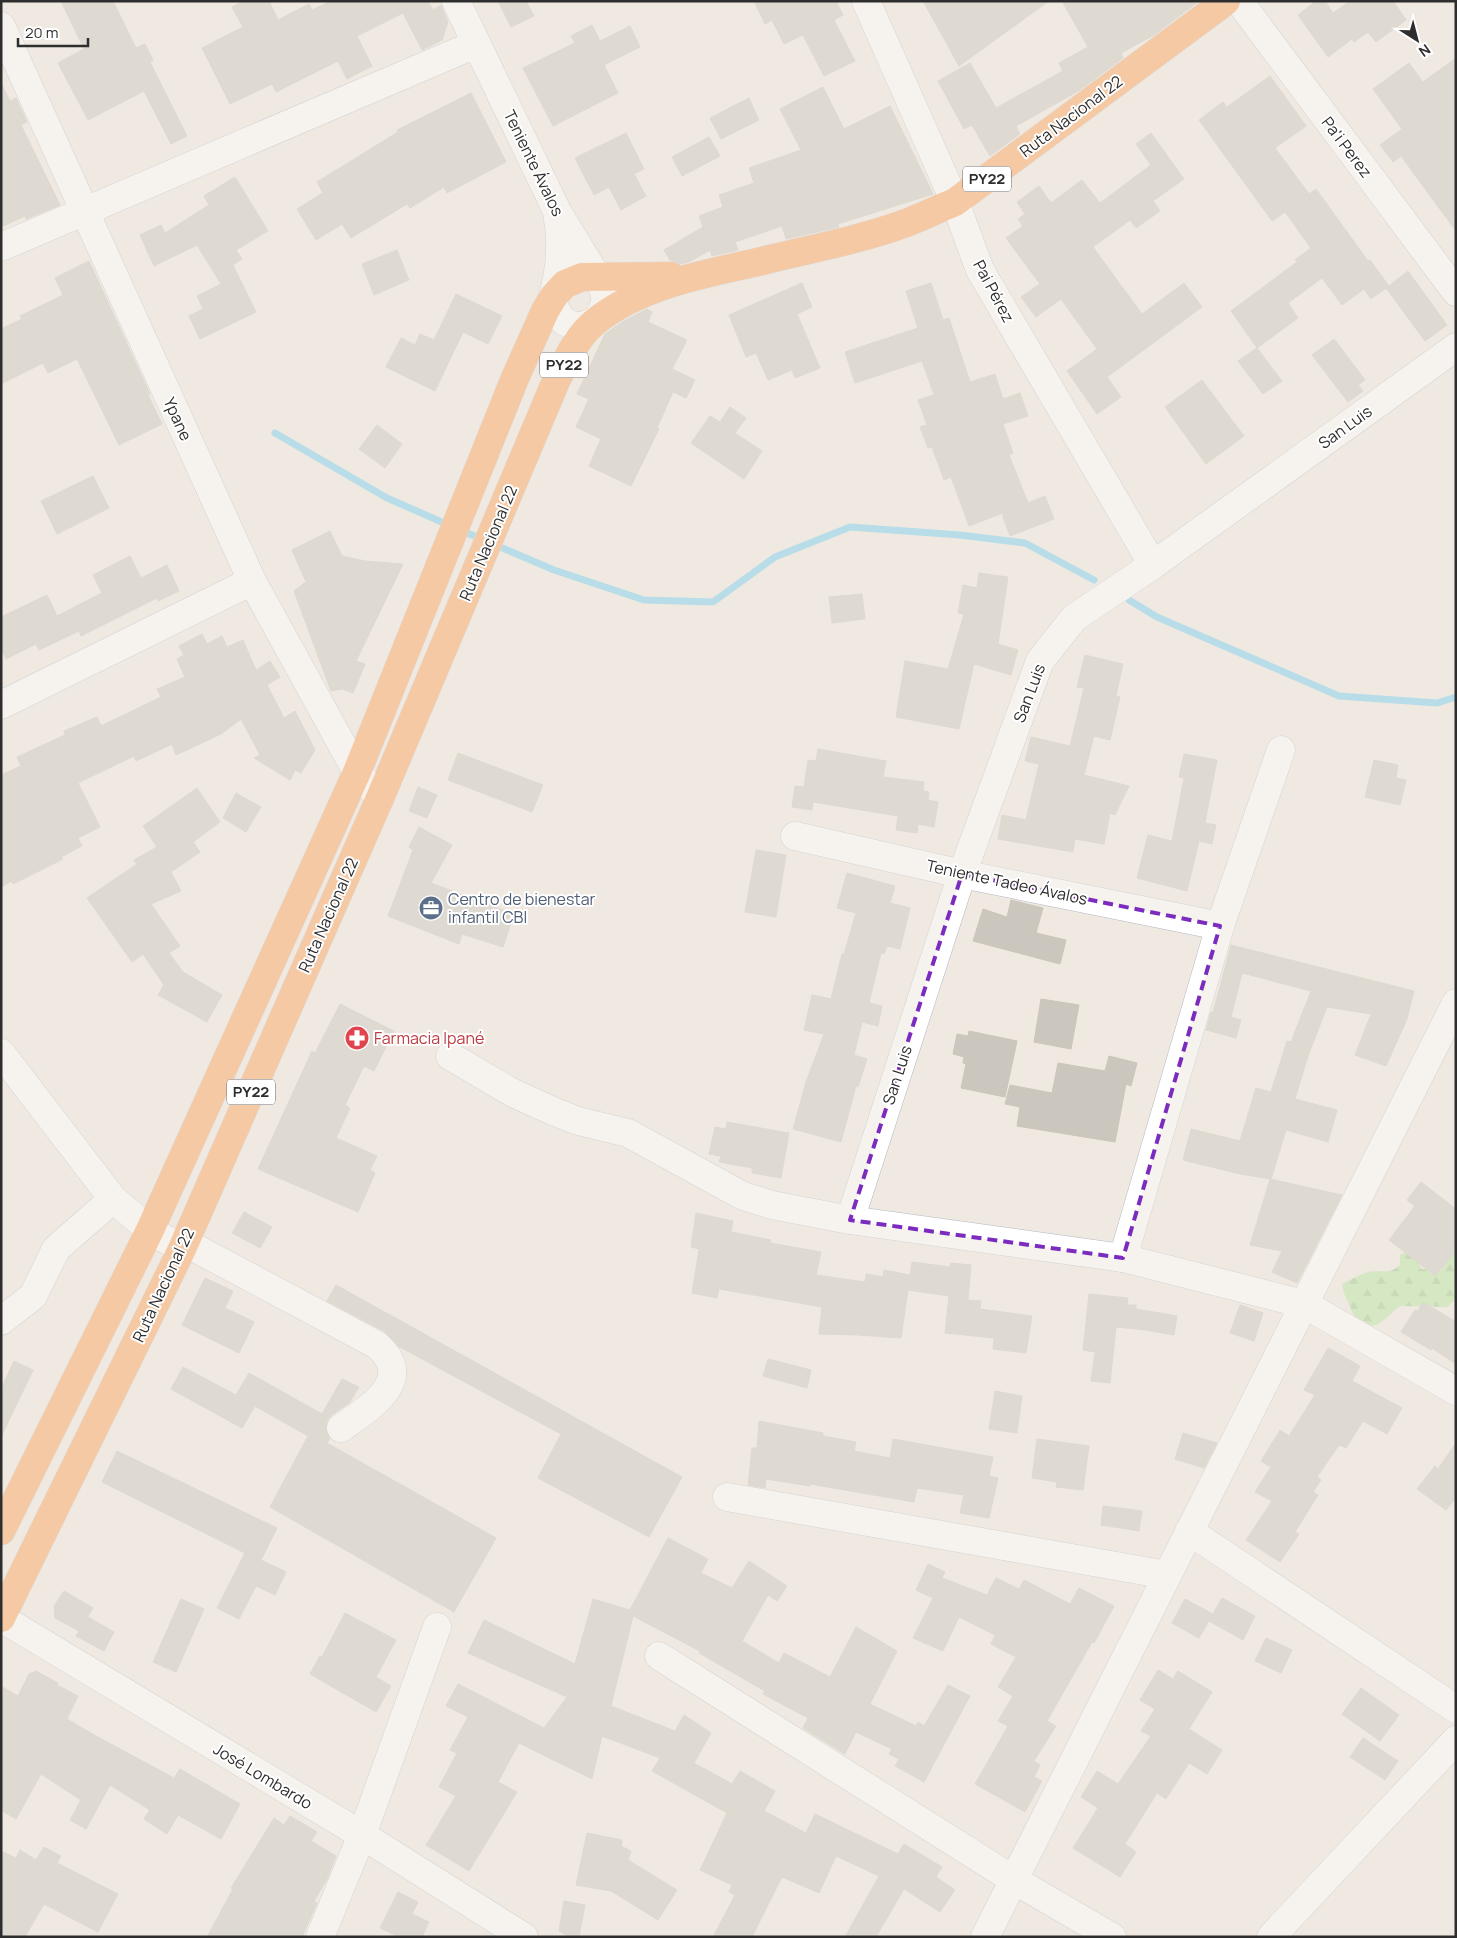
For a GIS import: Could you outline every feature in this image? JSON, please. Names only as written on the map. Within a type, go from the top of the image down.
[{"type":"highway","name":"Ruta Nacional 22","points":[[1,1618],[183,1246],[380,798],[568,356],[580,337],[595,321],[632,299],[652,290],[708,274],[856,238],[905,223],[955,202],[1226,1]]},
{"type":"highway","name":"Ruta Nacional 22","points":[[1,1531],[150,1230],[358,772],[515,378],[554,296],[565,284],[582,277],[650,278],[708,274]]},
{"type":"street","name":"Teniente Ávalos","points":[[456,1],[557,211],[603,287],[606,300],[602,311],[595,321]]},
{"type":"street","name":"Pai Pérez","points":[[866,1],[955,202],[980,270],[1153,565]]},
{"type":"street","name":"Pa'i Perez","points":[[1239,1],[1456,292]]},
{"type":"street","name":"Ypane","points":[[1,26],[252,581],[358,772],[380,798]]},
{"type":"street","points":[[1,247],[476,44]]},
{"type":"street","points":[[557,211],[560,243],[554,308],[561,318],[571,325],[584,326],[595,321]]},
{"type":"street","name":"San Luis","points":[[850,1220],[962,874],[1040,661],[1074,618],[1153,565],[1456,347]]},
{"type":"street","points":[[1,706],[252,581]]},
{"type":"street","points":[[1124,1258],[1220,926],[1281,750]]},
{"type":"street","name":"Teniente Tadeo Ávalos","points":[[795,836],[962,874],[1220,926]]},
{"type":"street","points":[[985,1937],[1456,1003]]},
{"type":"street","points":[[1,1053],[113,1199],[150,1230],[377,1345],[386,1353],[393,1372],[390,1386],[379,1400],[342,1428]]},
{"type":"street","points":[[450,1056],[513,1093],[555,1112],[578,1121],[628,1134],[743,1196],[772,1205],[850,1220],[1124,1258],[1304,1304],[1456,1391]]},
{"type":"street","points":[[1,1321],[33,1296],[56,1249],[113,1199]]},
{"type":"street","points":[[727,1498],[1167,1575]]},
{"type":"street","points":[[1189,1531],[1456,1709]]},
{"type":"street","name":"José Lombardo","points":[[1,1618],[362,1835],[524,1937]]},
{"type":"street","points":[[320,1937],[362,1835],[437,1627]]},
{"type":"street","points":[[659,1656],[1014,1880],[1112,1937]]},
{"type":"street","points":[[1271,1937],[1456,1740]]},
{"type":"highlighted area","points":[[962,874],[1220,926],[1123,1258],[850,1220]]},
{"type":"green space","points":[[1456,1247],[1456,1299],[1447,1307],[1400,1306],[1382,1322],[1375,1325],[1364,1325],[1357,1320],[1345,1296],[1342,1284],[1369,1272],[1387,1271],[1396,1268],[1400,1265],[1400,1255],[1408,1250],[1418,1260],[1421,1269],[1441,1270],[1444,1265],[1445,1255]]},
{"type":"building","points":[[61,1],[113,1],[136,48],[145,44],[153,60],[150,62],[187,136],[171,144],[144,91],[88,120],[58,63],[84,49]]},
{"type":"building","points":[[244,1],[269,1],[278,20],[309,4],[312,10],[331,1],[428,1],[433,10],[441,5],[448,22],[442,40],[422,50],[403,13],[357,36],[372,66],[347,79],[338,61],[276,92],[272,84],[230,104],[202,48],[243,27],[232,7]]},
{"type":"building","points":[[498,1],[526,1],[534,16],[511,27]]},
{"type":"building","points":[[754,1],[836,1],[843,15],[834,20],[855,61],[824,76],[803,35],[784,44],[772,20],[765,24]]},
{"type":"building","points":[[923,1],[1049,1],[959,66]]},
{"type":"building","points":[[1062,1],[1199,1],[1154,35],[1121,53],[1123,58],[1080,90],[1016,126],[1020,134],[990,156],[972,125],[964,129],[938,81],[970,63],[996,108],[1063,71],[1059,63],[1088,47]]},
{"type":"building","points":[[1316,1],[1325,1],[1333,13],[1350,1],[1393,1],[1406,20],[1376,42],[1368,32],[1354,42],[1352,39],[1328,57],[1298,15]]},
{"type":"building","points":[[592,25],[600,41],[630,26],[640,47],[604,65],[618,93],[553,126],[523,68],[575,43],[571,36]]},
{"type":"building","points":[[1456,58],[1456,231],[1401,156],[1393,162],[1380,145],[1402,129],[1373,89],[1409,63],[1423,82]]},
{"type":"building","points":[[1270,76],[1306,126],[1275,148],[1309,194],[1316,189],[1368,261],[1370,260],[1389,286],[1408,271],[1447,325],[1425,341],[1386,288],[1371,299],[1364,289],[1342,305],[1322,278],[1288,303],[1298,318],[1257,348],[1231,311],[1297,262],[1295,260],[1311,248],[1285,212],[1272,221],[1199,120],[1223,102],[1227,107]]},
{"type":"building","points":[[1,83],[10,101],[16,98],[27,122],[21,125],[60,205],[26,219],[25,216],[1,227]]},
{"type":"building","points":[[823,87],[844,129],[890,106],[933,194],[838,224],[839,227],[786,239],[782,226],[735,242],[738,250],[712,256],[710,250],[691,261],[681,264],[670,260],[664,250],[703,227],[699,216],[723,207],[719,195],[754,183],[749,168],[801,150],[780,109]]},
{"type":"building","points":[[471,93],[506,162],[447,193],[444,187],[410,208],[407,204],[351,238],[342,224],[316,240],[297,209],[323,193],[317,182],[398,132],[397,130]]},
{"type":"building","points":[[749,98],[759,120],[721,139],[710,118]]},
{"type":"building","points":[[626,133],[644,169],[634,174],[646,196],[621,210],[609,187],[594,195],[575,158]]},
{"type":"building","points":[[1151,133],[1184,179],[1153,201],[1160,211],[1136,228],[1130,220],[1093,247],[1142,314],[1184,283],[1202,307],[1107,377],[1121,397],[1097,414],[1067,371],[1097,349],[1061,299],[1036,317],[1021,297],[1040,284],[1006,238],[1023,226],[1018,219],[1025,214],[1017,202],[1039,186],[1051,203],[1082,180],[1100,203],[1151,165],[1136,144]]},
{"type":"building","points":[[709,137],[720,156],[682,176],[672,157]]},
{"type":"building","points":[[235,177],[268,231],[236,250],[242,259],[233,265],[256,312],[200,339],[189,316],[203,309],[197,296],[221,284],[197,245],[154,266],[140,235],[161,225],[165,233],[209,205],[204,196]]},
{"type":"building","points":[[397,250],[409,280],[374,295],[362,264]]},
{"type":"building","points":[[89,261],[162,424],[119,445],[77,359],[48,373],[43,363],[1,384],[1,329],[22,319],[20,316],[63,295],[55,278]]},
{"type":"building","points":[[802,283],[812,307],[797,314],[820,368],[795,378],[792,370],[768,380],[756,353],[746,357],[729,315]]},
{"type":"building","points":[[931,283],[943,320],[949,318],[970,382],[995,374],[1003,399],[1020,393],[1028,416],[1003,424],[1013,453],[1009,455],[1028,503],[1045,496],[1054,519],[1010,536],[1003,513],[969,526],[951,477],[944,480],[932,447],[928,448],[920,427],[927,425],[918,400],[934,395],[922,361],[855,383],[845,352],[918,328],[906,291]]},
{"type":"building","points":[[456,294],[502,316],[488,344],[463,332],[435,391],[386,367],[401,338],[415,345],[420,334],[434,340]]},
{"type":"building","points":[[647,309],[652,312],[648,322],[687,340],[672,369],[695,380],[686,398],[673,392],[657,428],[659,429],[631,486],[589,466],[601,439],[576,427],[589,399],[577,394],[605,334],[622,322]]},
{"type":"building","points":[[1334,339],[1365,380],[1358,385],[1363,391],[1348,402],[1312,355]]},
{"type":"building","points":[[1257,348],[1282,381],[1263,394],[1238,361]]},
{"type":"building","points":[[1202,380],[1244,436],[1206,464],[1165,407]]},
{"type":"building","points":[[730,407],[746,418],[735,433],[762,451],[744,479],[691,443],[710,416],[720,422]]},
{"type":"building","points":[[377,425],[402,444],[385,468],[359,449]]},
{"type":"building","points":[[93,476],[109,508],[57,534],[41,501]]},
{"type":"building","points":[[330,531],[342,556],[365,561],[403,564],[356,661],[365,664],[353,693],[342,689],[331,691],[294,591],[306,582],[292,550]]},
{"type":"building","points":[[130,556],[141,578],[167,565],[179,591],[158,601],[157,598],[81,636],[79,631],[39,650],[36,644],[6,659],[1,648],[1,617],[47,595],[57,616],[102,593],[93,575]]},
{"type":"building","points":[[979,573],[1008,577],[998,644],[1018,650],[1011,675],[974,664],[959,729],[896,717],[905,661],[948,669],[964,614],[958,613],[963,585],[977,588]]},
{"type":"building","points":[[862,594],[865,619],[832,623],[829,597]]},
{"type":"building","points":[[202,634],[207,644],[222,636],[227,647],[243,640],[256,670],[270,661],[280,677],[267,685],[284,718],[295,711],[315,750],[301,773],[295,770],[290,780],[254,758],[260,755],[241,719],[221,734],[176,755],[172,744],[136,761],[134,756],[78,783],[100,827],[78,838],[82,846],[61,857],[63,859],[13,884],[12,881],[1,887],[1,775],[21,766],[17,757],[65,735],[64,731],[97,717],[101,726],[161,697],[157,689],[185,677],[177,659],[184,655],[179,646]]},
{"type":"building","points":[[1085,655],[1123,664],[1116,696],[1120,697],[1110,740],[1094,736],[1084,775],[1129,786],[1115,815],[1110,813],[1104,844],[1075,839],[1073,852],[998,839],[1002,815],[1026,820],[1039,764],[1025,761],[1031,737],[1070,746],[1084,688],[1077,687]]},
{"type":"building","points":[[818,749],[886,761],[883,777],[924,782],[923,791],[929,792],[928,800],[938,802],[934,827],[918,824],[917,833],[896,830],[898,816],[813,802],[812,810],[792,807],[795,786],[804,787],[808,760],[816,761]]},
{"type":"building","points":[[458,753],[543,785],[532,812],[448,780]]},
{"type":"building","points":[[1184,754],[1217,760],[1205,823],[1216,825],[1212,844],[1199,841],[1187,891],[1137,878],[1148,835],[1172,841],[1184,778],[1179,777]]},
{"type":"building","points":[[1374,760],[1398,765],[1396,778],[1406,780],[1400,805],[1365,797]]},
{"type":"building","points":[[418,787],[437,795],[427,818],[409,811]]},
{"type":"building","points":[[197,788],[220,822],[193,842],[200,852],[171,872],[181,891],[151,904],[180,946],[169,953],[183,972],[222,995],[207,1022],[158,995],[164,985],[143,954],[132,962],[87,898],[137,864],[134,860],[157,847],[143,826]]},
{"type":"building","points":[[236,793],[261,807],[246,832],[223,818]]},
{"type":"building","points":[[419,827],[452,845],[431,883],[514,914],[503,947],[462,934],[459,944],[388,916],[413,850],[409,847]]},
{"type":"building","points":[[756,850],[786,855],[776,917],[745,912]]},
{"type":"building","points":[[847,873],[895,886],[890,903],[910,908],[900,949],[887,946],[884,954],[881,953],[869,1003],[882,1006],[878,1026],[862,1022],[854,1055],[867,1059],[858,1087],[856,1086],[841,1142],[793,1129],[806,1082],[824,1034],[804,1030],[812,995],[831,999],[842,954],[844,954],[856,913],[837,908]]},
{"type":"building","points":[[1011,900],[1043,908],[1036,933],[1066,940],[1060,964],[973,941],[983,909],[1007,917]]},
{"type":"building","points":[[1231,945],[1414,991],[1407,1019],[1386,1066],[1355,1055],[1371,1014],[1327,1007],[1308,1056],[1295,1099],[1337,1110],[1328,1142],[1286,1130],[1271,1179],[1240,1174],[1183,1160],[1191,1129],[1240,1141],[1256,1088],[1271,1092],[1287,1041],[1291,1042],[1311,991],[1242,973],[1231,1017],[1241,1020],[1236,1038],[1206,1030],[1211,1012],[1213,1013]]},
{"type":"building","points":[[1041,999],[1079,1005],[1071,1049],[1034,1042]]},
{"type":"building","points":[[340,1004],[394,1031],[374,1071],[364,1066],[345,1105],[350,1108],[336,1138],[377,1156],[370,1170],[375,1173],[358,1212],[258,1169],[312,1051],[315,1053]]},
{"type":"building","points":[[969,1031],[1017,1041],[1005,1097],[961,1088],[966,1064],[963,1063],[964,1057],[953,1054],[957,1034],[968,1036]]},
{"type":"building","points":[[1109,1056],[1137,1063],[1131,1086],[1126,1084],[1115,1142],[1017,1126],[1020,1107],[1005,1104],[1010,1085],[1052,1093],[1058,1063],[1105,1071]]},
{"type":"building","points":[[727,1122],[789,1133],[781,1178],[752,1173],[752,1168],[719,1162],[721,1156],[709,1154],[715,1127],[726,1129]]},
{"type":"building","points":[[1270,1179],[1342,1195],[1297,1283],[1272,1272],[1282,1251],[1250,1245]]},
{"type":"building","points":[[1421,1182],[1456,1209],[1456,1250],[1435,1276],[1389,1240],[1415,1206],[1407,1200]]},
{"type":"building","points":[[244,1212],[272,1227],[260,1248],[232,1233]]},
{"type":"building","points":[[696,1213],[733,1221],[731,1232],[771,1240],[770,1243],[821,1252],[816,1275],[865,1282],[866,1274],[883,1277],[884,1270],[910,1275],[912,1262],[950,1267],[951,1263],[971,1265],[968,1300],[981,1301],[980,1309],[1032,1316],[1026,1353],[993,1349],[994,1338],[945,1333],[949,1296],[908,1290],[901,1338],[819,1334],[822,1307],[719,1289],[717,1298],[692,1293],[699,1249],[691,1247]]},
{"type":"building","points":[[205,1278],[233,1291],[225,1308],[254,1322],[239,1353],[182,1325]]},
{"type":"building","points":[[336,1285],[682,1477],[649,1537],[538,1478],[561,1434],[398,1346],[384,1331],[327,1301]]},
{"type":"building","points":[[1089,1294],[1128,1298],[1127,1305],[1136,1305],[1136,1309],[1177,1316],[1174,1335],[1116,1327],[1110,1383],[1091,1381],[1095,1352],[1083,1350]]},
{"type":"building","points":[[1423,1302],[1456,1322],[1456,1364],[1432,1348],[1431,1350],[1401,1332],[1415,1310],[1418,1311]]},
{"type":"building","points":[[1240,1305],[1263,1313],[1254,1341],[1230,1333]]},
{"type":"building","points":[[1328,1348],[1360,1366],[1352,1381],[1402,1408],[1387,1434],[1363,1421],[1346,1448],[1339,1445],[1317,1477],[1321,1480],[1313,1492],[1318,1495],[1295,1532],[1299,1534],[1280,1562],[1246,1540],[1272,1501],[1255,1492],[1271,1467],[1261,1461],[1280,1430],[1289,1436],[1315,1395],[1304,1390]]},
{"type":"building","points":[[768,1359],[811,1370],[807,1388],[763,1376]]},
{"type":"building","points":[[14,1361],[33,1370],[1,1437],[1,1389]]},
{"type":"building","points":[[183,1367],[236,1395],[249,1373],[322,1414],[342,1379],[359,1387],[350,1402],[327,1421],[326,1430],[330,1438],[327,1443],[496,1538],[454,1612],[270,1507],[308,1436],[255,1406],[242,1428],[171,1389]]},
{"type":"building","points":[[995,1391],[1022,1396],[1017,1433],[989,1429]]},
{"type":"building","points":[[759,1421],[823,1433],[823,1436],[856,1442],[854,1451],[890,1458],[893,1439],[993,1457],[989,1476],[998,1478],[989,1518],[960,1513],[964,1495],[917,1488],[914,1502],[810,1484],[810,1486],[766,1479],[765,1488],[748,1485],[752,1448],[757,1448]]},
{"type":"building","points":[[1183,1433],[1217,1443],[1204,1468],[1175,1459]]},
{"type":"building","points":[[1037,1439],[1089,1446],[1083,1490],[1056,1487],[1057,1482],[1032,1478]]},
{"type":"building","points":[[1456,1443],[1456,1498],[1446,1510],[1417,1489],[1435,1466],[1438,1469]]},
{"type":"building","points":[[117,1451],[277,1528],[261,1560],[286,1572],[275,1595],[256,1586],[239,1619],[217,1608],[245,1553],[102,1482]]},
{"type":"building","points":[[1103,1506],[1142,1511],[1139,1531],[1101,1525]]},
{"type":"building","points":[[668,1538],[708,1559],[701,1573],[732,1588],[749,1561],[787,1586],[777,1601],[768,1595],[742,1641],[779,1663],[784,1653],[830,1677],[856,1627],[897,1651],[870,1704],[916,1726],[918,1722],[924,1726],[948,1685],[970,1696],[924,1782],[895,1766],[899,1759],[889,1754],[892,1749],[856,1732],[845,1754],[843,1753],[803,1728],[808,1718],[763,1694],[765,1691],[699,1653],[700,1651],[633,1616],[611,1706],[675,1731],[684,1715],[711,1733],[694,1763],[732,1784],[740,1771],[775,1791],[764,1811],[806,1833],[815,1814],[898,1854],[904,1844],[942,1867],[936,1877],[955,1890],[940,1912],[904,1889],[876,1937],[845,1937],[879,1876],[836,1856],[819,1893],[782,1877],[752,1937],[713,1937],[735,1895],[729,1892],[732,1885],[700,1870],[727,1813],[652,1771],[660,1758],[602,1736],[592,1779],[519,1743],[498,1782],[517,1792],[469,1871],[426,1845],[456,1796],[439,1787],[457,1753],[450,1750],[468,1717],[446,1706],[458,1684],[544,1728],[567,1697],[468,1653],[484,1620],[575,1664],[593,1599],[630,1610]]},
{"type":"building","points":[[928,1564],[945,1572],[942,1578],[987,1595],[996,1578],[1019,1589],[1024,1580],[1070,1604],[1079,1588],[1114,1606],[1047,1721],[1056,1726],[1034,1761],[1040,1765],[1034,1777],[1042,1781],[1025,1812],[975,1784],[1008,1726],[998,1721],[1013,1696],[998,1687],[1016,1657],[991,1644],[995,1635],[959,1617],[943,1651],[913,1638],[933,1598],[916,1590]]},
{"type":"building","points":[[64,1591],[93,1608],[79,1631],[55,1618],[54,1606]]},
{"type":"building","points":[[1222,1598],[1255,1616],[1243,1640],[1209,1621]]},
{"type":"building","points":[[181,1599],[204,1609],[176,1672],[153,1662]]},
{"type":"building","points":[[1185,1599],[1213,1614],[1199,1638],[1172,1623]]},
{"type":"building","points":[[345,1613],[396,1640],[376,1677],[391,1686],[376,1712],[310,1674],[320,1656],[322,1657]]},
{"type":"building","points":[[88,1617],[114,1632],[104,1651],[76,1636]]},
{"type":"building","points":[[1266,1638],[1292,1650],[1281,1673],[1255,1661]]},
{"type":"building","points":[[1158,1670],[1173,1679],[1178,1671],[1212,1692],[1189,1729],[1222,1750],[1207,1774],[1189,1763],[1166,1799],[1157,1793],[1125,1844],[1136,1852],[1120,1877],[1073,1848],[1098,1808],[1081,1797],[1097,1771],[1118,1784],[1151,1736],[1141,1731],[1155,1709],[1140,1700]]},
{"type":"building","points":[[36,1671],[78,1696],[67,1719],[174,1778],[180,1769],[240,1804],[221,1839],[178,1815],[167,1834],[144,1819],[150,1810],[110,1785],[86,1829],[70,1820],[81,1800],[41,1774],[16,1819],[1,1810],[1,1686],[18,1696],[29,1674]]},
{"type":"building","points":[[1361,1688],[1399,1715],[1380,1741],[1342,1714]]},
{"type":"building","points":[[1363,1738],[1398,1761],[1385,1780],[1350,1757]]},
{"type":"building","points":[[290,1816],[317,1832],[311,1841],[336,1856],[327,1879],[314,1901],[317,1903],[302,1937],[207,1937],[233,1889],[231,1888],[274,1818],[284,1825]]},
{"type":"building","points":[[587,1833],[622,1840],[621,1846],[631,1851],[628,1860],[677,1890],[658,1920],[611,1891],[576,1885]]},
{"type":"building","points":[[44,1847],[61,1856],[57,1863],[118,1894],[98,1932],[44,1904],[25,1937],[1,1937],[1,1851],[16,1858],[20,1850],[36,1860]]},
{"type":"building","points":[[398,1892],[418,1902],[412,1914],[429,1922],[422,1937],[399,1937],[380,1928]]},
{"type":"building","points":[[564,1901],[585,1905],[579,1937],[569,1937],[559,1931]]},
{"type":"waterway","points":[[275,433],[387,498],[451,526]]},
{"type":"waterway","points":[[493,544],[554,570],[644,600],[713,602],[775,557],[850,527],[960,535],[1025,543],[1094,580]]},
{"type":"waterway","points":[[461,530],[483,540]]},
{"type":"waterway","points":[[1129,600],[1157,617],[1339,696],[1437,703],[1456,697]]},
{"type":"place","name":"Centro de bienestar infantil CBI","points":[[431,908]]},
{"type":"place","name":"Farmacia Ipané","points":[[357,1038]]}]
